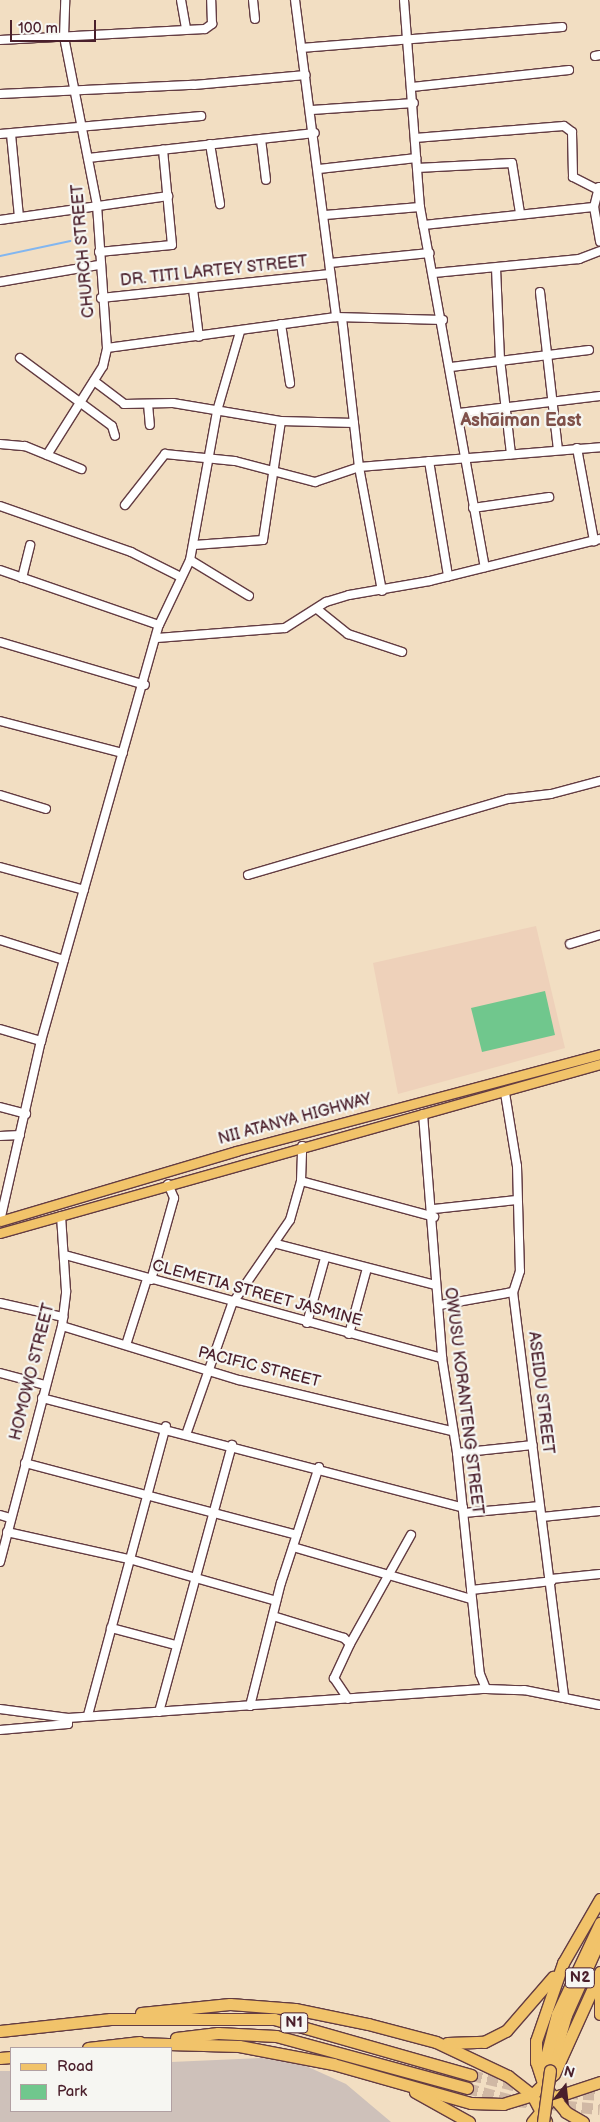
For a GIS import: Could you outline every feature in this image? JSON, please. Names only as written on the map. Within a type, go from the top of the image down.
[{"type":"highway","points":[[436,2042],[484,2042],[506,2032],[563,1963],[600,1899]]},
{"type":"highway","name":"N2","points":[[562,2014],[600,1923]]},
{"type":"highway","name":"N2","points":[[562,2014],[600,1939]]},
{"type":"highway","points":[[563,1963],[536,2041],[536,2062],[544,2086],[552,2098],[583,2122]]},
{"type":"highway","points":[[133,2043],[239,2046],[386,2079],[489,2105],[532,2095],[544,2086],[563,2058],[600,1972]]},
{"type":"highway","points":[[600,1983],[600,2014]]},
{"type":"highway","points":[[110,2019],[178,2006],[230,2004],[295,2009],[436,2042],[508,2076],[532,2095],[540,2108],[544,2122]]},
{"type":"highway","points":[[534,2122],[562,2014]]},
{"type":"highway","points":[[544,2122],[550,2070],[562,2014]]},
{"type":"highway","name":"N1","points":[[0,2031],[110,2019],[274,2019],[471,2075]]},
{"type":"highway","name":"N1","points":[[97,2047],[218,2033],[276,2036],[467,2088]]},
{"type":"highway","points":[[386,2079],[469,2122]]},
{"type":"highway","points":[[534,2122],[540,2108],[552,2098],[600,2082]]},
{"type":"main road","name":"NII ATANYA HIGHWAY","points":[[0,1221],[236,1151],[600,1054]]},
{"type":"main road","points":[[0,1233],[239,1163],[505,1093],[600,1064]]},
{"type":"main road","points":[[433,1099],[435,1111]]},
{"type":"main road","points":[[236,1151],[239,1163]]},
{"type":"street","name":"CHURCH STREET","points":[[46,455],[94,381],[106,348],[98,265],[97,205],[88,158],[79,128],[64,37],[65,0]]},
{"type":"street","points":[[181,0],[186,30]]},
{"type":"street","points":[[0,40],[186,30],[210,26],[211,0]]},
{"type":"street","points":[[254,0],[255,19]]},
{"type":"street","points":[[295,0],[315,133],[330,274],[339,318],[359,468],[382,591]]},
{"type":"street","points":[[404,0],[414,102],[420,207],[444,320],[473,508],[485,567]]},
{"type":"street","points":[[301,48],[562,26]]},
{"type":"street","points":[[412,87],[569,70]]},
{"type":"street","points":[[0,94],[73,89],[194,85],[306,74]]},
{"type":"street","points":[[312,110],[414,102]]},
{"type":"street","points":[[0,134],[201,116]]},
{"type":"street","points":[[415,138],[564,126],[572,132],[572,177],[599,188],[594,207],[600,241]]},
{"type":"street","points":[[88,158],[315,133]]},
{"type":"street","points":[[11,134],[19,217]]},
{"type":"street","points":[[261,139],[266,180]]},
{"type":"street","points":[[210,144],[220,204]]},
{"type":"street","points":[[99,252],[169,248],[173,240],[163,149]]},
{"type":"street","points":[[319,169],[416,158]]},
{"type":"street","points":[[417,168],[512,163],[520,213]]},
{"type":"street","points":[[0,220],[168,196]]},
{"type":"street","points":[[325,214],[420,207]]},
{"type":"street","points":[[423,225],[520,213],[594,207]]},
{"type":"street","points":[[434,274],[579,259],[600,251]]},
{"type":"street","points":[[330,262],[430,252]]},
{"type":"street","points":[[0,282],[98,265]]},
{"type":"street","points":[[496,268],[500,360],[512,454]]},
{"type":"street","name":"DR. TITI LARTEY STREET","points":[[101,298],[330,274]]},
{"type":"street","points":[[194,289],[199,337]]},
{"type":"street","points":[[540,292],[558,450]]},
{"type":"street","points":[[106,348],[339,318],[444,320]]},
{"type":"street","points":[[281,324],[290,383]]},
{"type":"street","points":[[0,1221],[26,1114],[41,1041],[123,754],[145,685],[159,625],[190,560],[194,546],[217,411],[240,332]]},
{"type":"street","points":[[451,367],[588,350]]},
{"type":"street","points":[[20,358],[112,426],[115,436]]},
{"type":"street","points":[[94,381],[120,403],[217,411],[281,421],[354,423]]},
{"type":"street","points":[[458,413],[600,396]]},
{"type":"street","points":[[148,404],[150,425]]},
{"type":"street","points":[[194,546],[260,543],[265,535],[281,421]]},
{"type":"street","points":[[0,444],[25,446],[81,469]]},
{"type":"street","points":[[125,505],[165,454],[209,456],[274,470],[315,482],[359,468],[466,457],[600,447]]},
{"type":"street","points":[[157,638],[255,633],[285,628],[317,609],[349,595],[382,591],[597,540],[576,448]]},
{"type":"street","points":[[429,461],[448,576]]},
{"type":"street","points":[[473,508],[549,497]]},
{"type":"street","points":[[0,506],[131,552],[181,578]]},
{"type":"street","points":[[22,578],[30,545]]},
{"type":"street","points":[[190,560],[249,596]]},
{"type":"street","points":[[0,570],[159,625]]},
{"type":"street","points":[[317,609],[348,634],[402,652]]},
{"type":"street","points":[[0,642],[145,685]]},
{"type":"street","points":[[0,721],[123,754]]},
{"type":"street","points":[[248,875],[508,799],[551,794],[600,781]]},
{"type":"street","points":[[0,795],[46,809]]},
{"type":"street","points":[[0,866],[84,890]]},
{"type":"street","points":[[570,944],[600,935]]},
{"type":"street","points":[[0,940],[64,960]]},
{"type":"street","points":[[0,1029],[41,1041]]},
{"type":"street","name":"ASEIDU STREET","points":[[505,1093],[518,1200],[520,1271],[513,1292],[540,1506],[552,1580],[564,1696]]},
{"type":"street","points":[[0,1107],[26,1114]]},
{"type":"street","name":"OWUSU KORANTENG STREET","points":[[423,1114],[434,1213],[435,1285],[440,1305],[442,1358],[452,1431],[458,1452],[471,1599],[480,1674],[486,1689]]},
{"type":"street","points":[[0,1136],[20,1134]]},
{"type":"street","points":[[187,1432],[206,1370],[232,1304],[277,1244],[301,1181],[302,1146]]},
{"type":"street","points":[[301,1181],[434,1213],[518,1200]]},
{"type":"street","points":[[126,1345],[174,1198],[172,1184],[165,1184]]},
{"type":"street","name":"HOMOWO STREET","points":[[0,1562],[10,1518],[62,1326],[65,1255],[62,1216]]},
{"type":"street","points":[[277,1244],[435,1285]]},
{"type":"street","name":"CLEMETIA STREET JASMINE","points":[[65,1255],[232,1304],[442,1358]]},
{"type":"street","points":[[306,1323],[326,1258]]},
{"type":"street","points":[[350,1334],[367,1268]]},
{"type":"street","points":[[440,1305],[513,1292]]},
{"type":"street","points":[[0,1302],[63,1317]]},
{"type":"street","name":"PACIFIC STREET","points":[[62,1326],[206,1370],[452,1431]]},
{"type":"street","points":[[0,1373],[45,1385]]},
{"type":"street","points":[[42,1398],[166,1426],[319,1467],[464,1510],[540,1506]]},
{"type":"street","points":[[88,1715],[166,1426]]},
{"type":"street","points":[[159,1712],[193,1578],[215,1512],[232,1445]]},
{"type":"street","points":[[458,1452],[533,1445]]},
{"type":"street","points":[[25,1463],[297,1535]]},
{"type":"street","points":[[250,1706],[276,1600],[319,1467]]},
{"type":"street","points":[[542,1517],[600,1511]]},
{"type":"street","points":[[0,1515],[10,1518]]},
{"type":"street","points":[[7,1532],[129,1559],[276,1600]]},
{"type":"street","points":[[348,1700],[334,1678],[386,1575],[411,1535]]},
{"type":"street","points":[[293,1547],[471,1599]]},
{"type":"street","points":[[471,1590],[600,1574]]},
{"type":"street","points":[[273,1616],[338,1636],[350,1644]]},
{"type":"street","points":[[111,1628],[176,1645]]},
{"type":"street","points":[[0,1709],[68,1718],[88,1715],[348,1700],[486,1689],[564,1696],[600,1705]]},
{"type":"street","points":[[0,1730],[68,1724],[68,1718]]},
{"type":"shaded area","points":[[536,926],[565,1048],[398,1094],[373,963]]},
{"type":"shaded area","points":[[262,2058],[306,2066],[346,2084],[391,2122],[0,2122],[0,2071],[10,2071],[10,2112],[172,2112],[172,2062]]},
{"type":"green space","points":[[545,991],[555,1035],[482,1052],[471,1008]]},
{"type":"waterway","points":[[0,256],[70,241]]},
{"type":"tunnel","points":[[471,2075],[526,2088]]},
{"type":"tunnel","points":[[467,2088],[516,2101],[600,2109]]},
{"type":"tunnel","points":[[567,2093],[600,2095]]},
{"type":"district","name":"Ashaiman East","points":[[521,421]]}]
